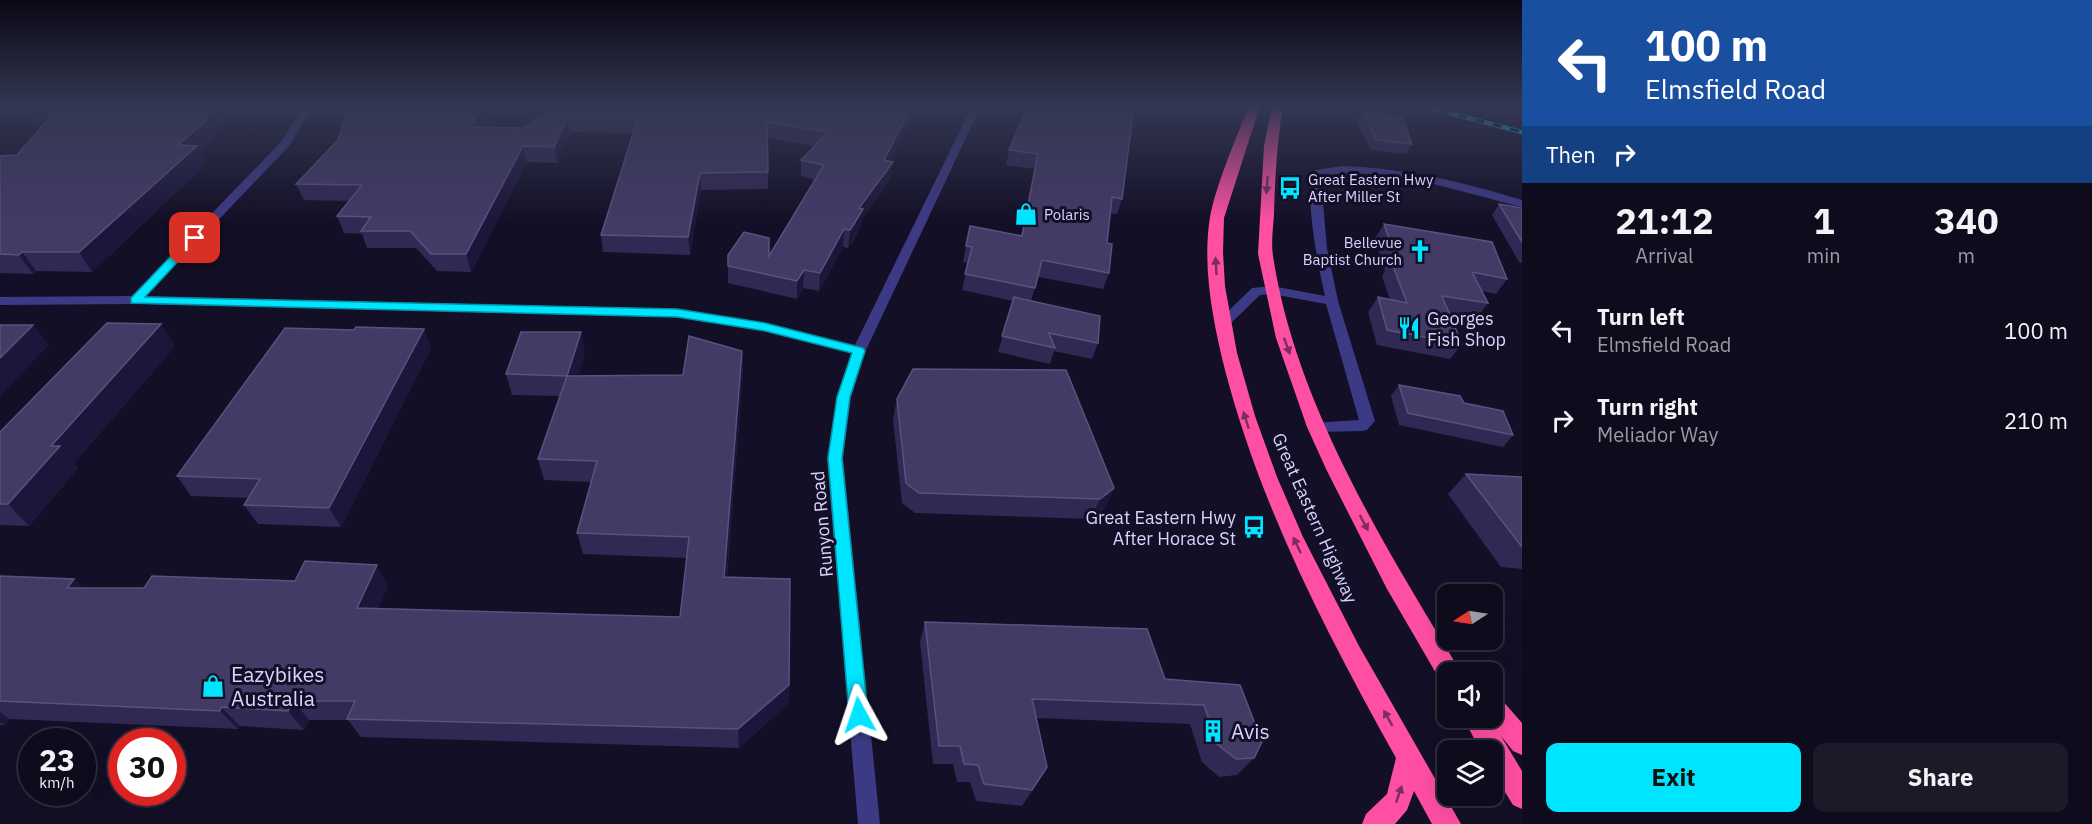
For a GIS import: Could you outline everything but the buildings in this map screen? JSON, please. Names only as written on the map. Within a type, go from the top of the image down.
[{"type":"highway","name":"Great Eastern Highway","points":[[1242,144],[1218,215],[1215,247],[1222,324],[1246,421],[1278,504],[1347,644],[1447,824]]},
{"type":"highway","points":[[1270,144],[1265,254],[1284,338],[1316,427],[1395,582],[1443,662]]},
{"type":"highway","points":[[1503,720],[1522,742]]},
{"type":"highway","points":[[1482,728],[1522,796]]},
{"type":"highway","points":[[1376,824],[1398,801],[1409,757]]},
{"type":"street","points":[[135,300],[285,144]]},
{"type":"street","name":"Runyon Road","points":[[869,824],[835,458],[843,397],[859,351],[958,144]]},
{"type":"street","points":[[1316,427],[1362,426],[1366,421],[1332,301],[1321,248],[1316,180],[1320,172],[1335,169],[1359,170],[1416,177],[1476,190],[1522,204]]},
{"type":"street","points":[[1222,324],[1256,291],[1272,290],[1332,301]]},
{"type":"street","points":[[0,301],[135,300],[677,313],[765,327],[859,351]]},
{"type":"place","name":"Great Eastern Hwy After Miller St","points":[[1290,188]]},
{"type":"place","name":"Polaris","points":[[1026,214]]},
{"type":"place","name":"Bellevue Baptist Church","points":[[1420,251]]},
{"type":"place","name":"Georges Fish Shop","points":[[1409,328]]},
{"type":"place","name":"Great Eastern Hwy After Horace St","points":[[1254,527]]},
{"type":"place","name":"Eazybikes Australia","points":[[213,686]]},
{"type":"place","name":"Avis","points":[[1213,731]]},
{"type":"route","points":[[195,238],[135,300],[677,313],[765,327],[859,351],[843,397],[835,458],[859,715]]}]
